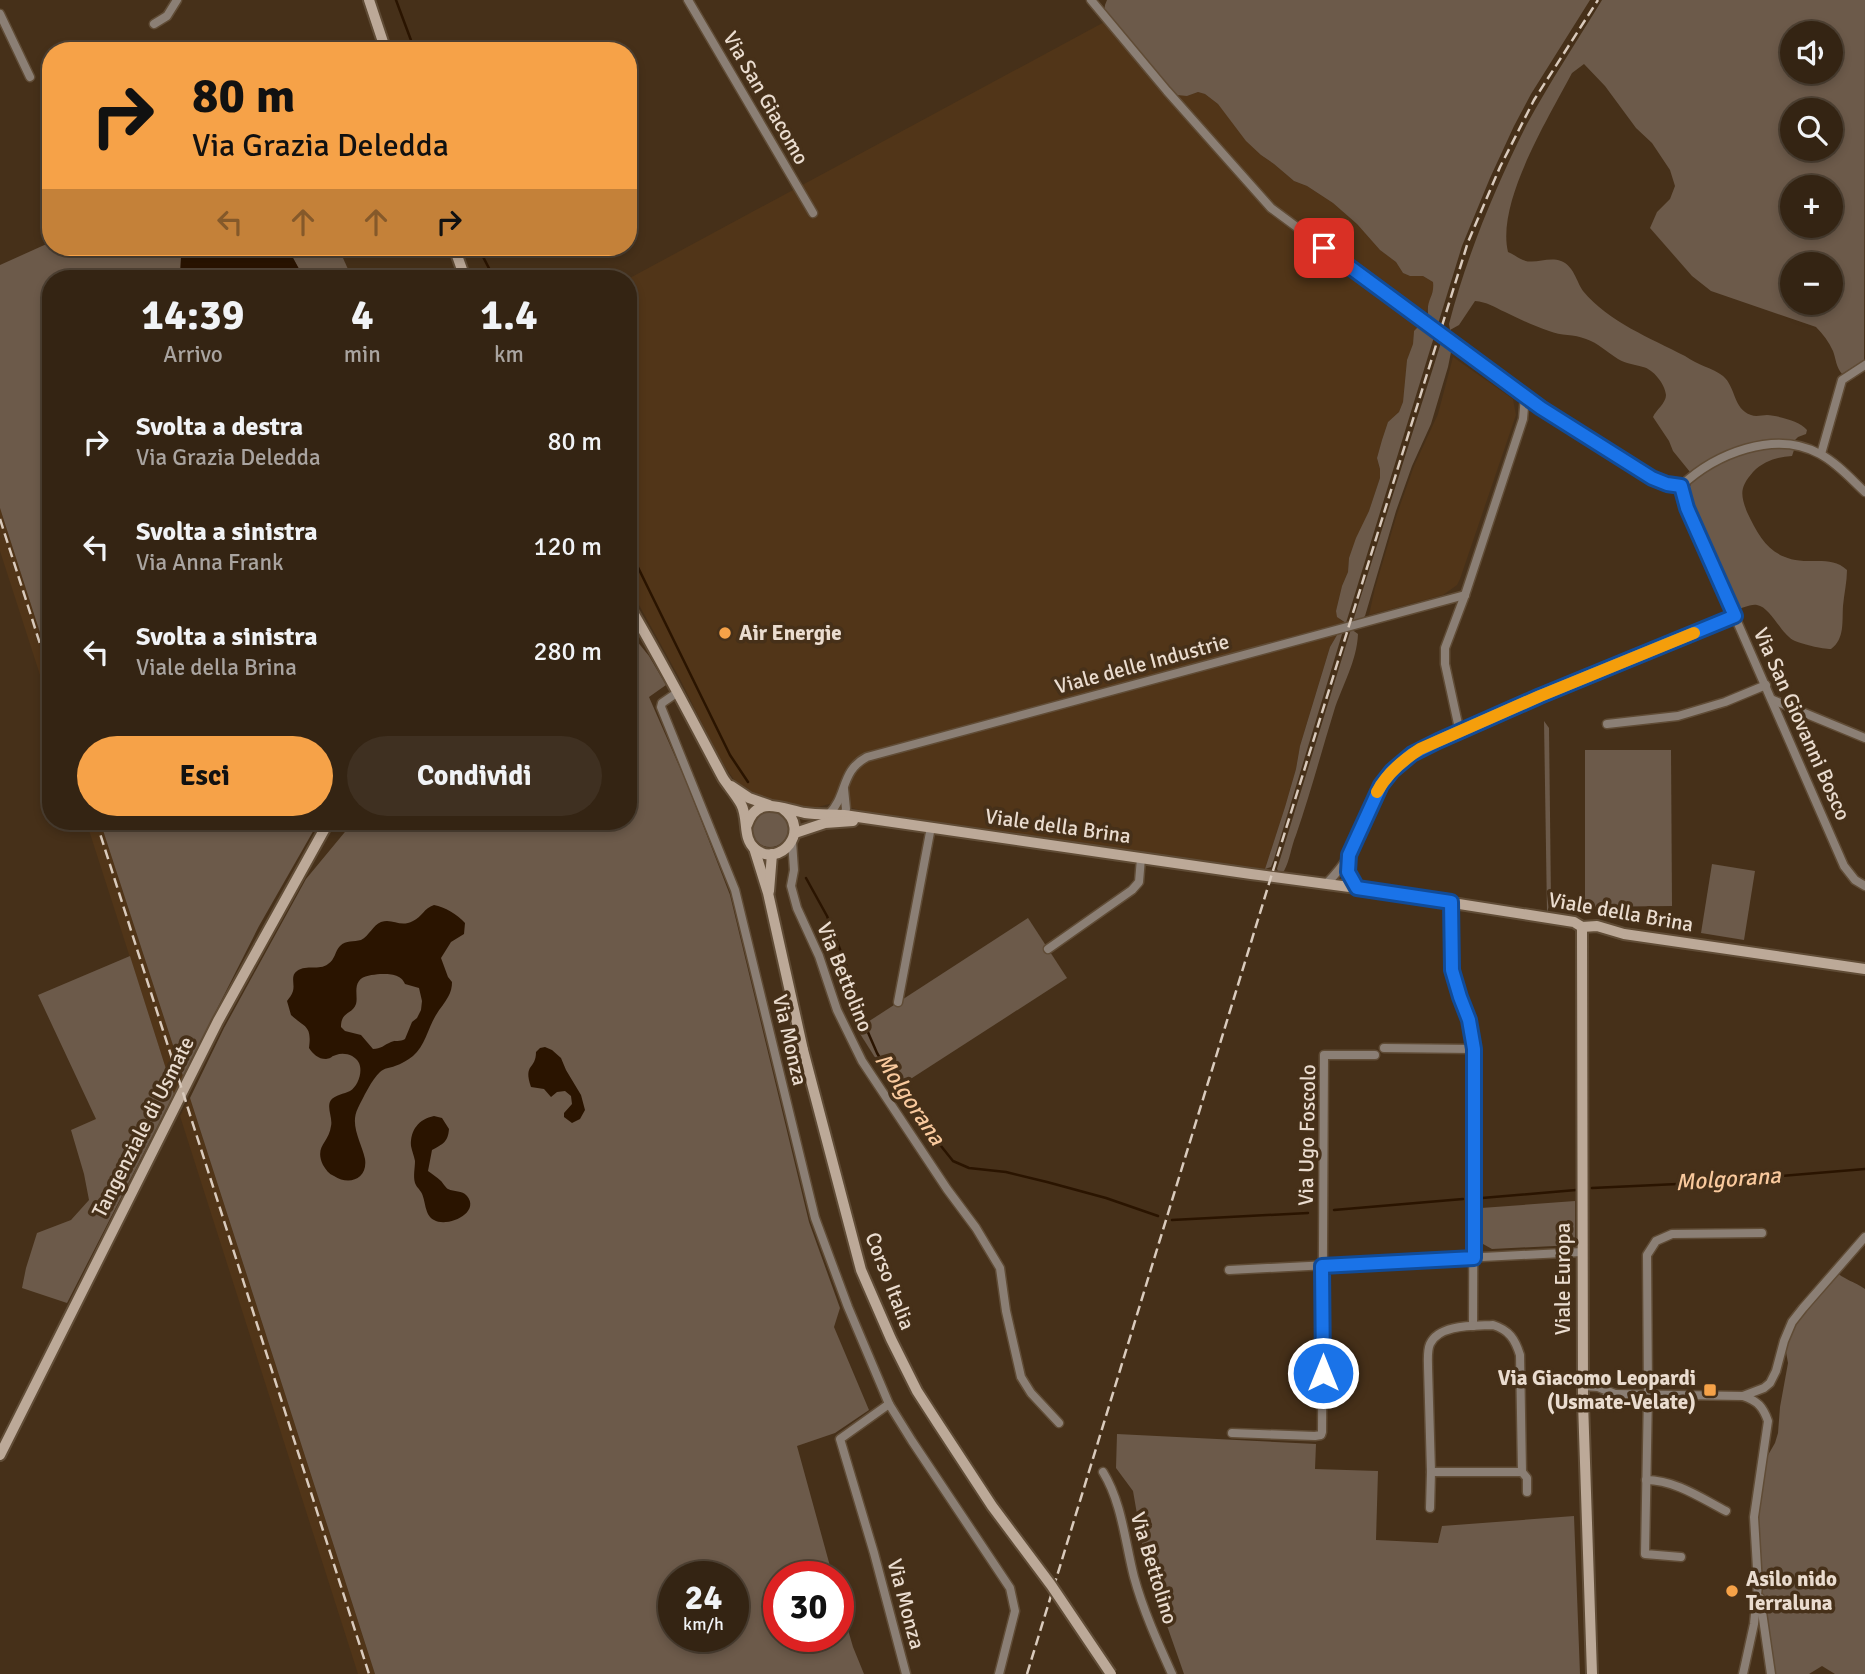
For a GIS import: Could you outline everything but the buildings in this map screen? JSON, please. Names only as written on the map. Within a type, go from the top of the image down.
[{"type":"main road","points":[[369,0],[383,42]]},
{"type":"main road","points":[[637,620],[726,782],[741,804],[747,825],[747,837],[754,848],[766,854],[789,846],[793,837],[792,818],[782,808],[748,797],[726,782]]},
{"type":"main road","points":[[747,825],[752,813],[769,805]]},
{"type":"main road","name":"Viale della Brina","points":[[782,808],[827,818],[880,820]]},
{"type":"main road","name":"Viale della Brina","points":[[793,837],[827,818],[844,815],[1451,902],[1574,922],[1583,927],[1597,926],[1624,934],[1690,945],[1865,969]]},
{"type":"main road","name":"Tangenziale di Usmate","points":[[0,1455],[218,1021],[324,830]]},
{"type":"main road","name":"Corso Italia","points":[[754,848],[768,893],[803,1051],[861,1270],[917,1391],[992,1506],[1051,1585],[1111,1674]]},
{"type":"main road","points":[[768,893],[775,853]]},
{"type":"main road","name":"Viale Europa","points":[[1583,927],[1583,1402],[1592,1674]]},
{"type":"street","points":[[154,24],[167,16],[177,0]]},
{"type":"street","name":"Via San Giacomo","points":[[688,0],[813,213]]},
{"type":"street","points":[[1091,0],[1271,208],[1541,408],[1652,478],[1667,484],[1681,486],[1727,456],[1763,445],[1779,444],[1798,446],[1821,454],[1865,492]]},
{"type":"street","points":[[0,15],[30,77]]},
{"type":"street","points":[[1821,454],[1842,380],[1865,365]]},
{"type":"street","points":[[1460,733],[1444,656],[1445,648],[1523,419],[1525,396]]},
{"type":"street","points":[[1523,419],[1541,408]]},
{"type":"street","name":"Via San Giovanni Bosco","points":[[1681,486],[1687,508],[1844,866],[1855,880],[1865,886]]},
{"type":"street","name":"Viale delle Industrie","points":[[827,818],[836,807],[849,773],[857,762],[867,757],[1465,595]]},
{"type":"street","points":[[1326,884],[1339,871],[1349,855],[1376,793],[1387,777],[1420,749],[1540,696],[1735,616]]},
{"type":"street","points":[[1607,724],[1678,716],[1725,702],[1766,685]]},
{"type":"street","name":"Via Monza","points":[[678,692],[662,703],[661,708],[735,890],[815,1218],[848,1307],[889,1404],[1010,1588],[1015,1611],[999,1674]]},
{"type":"street","points":[[1773,701],[1865,738]]},
{"type":"street","points":[[844,786],[844,815]]},
{"type":"street","points":[[898,1002],[931,827]]},
{"type":"street","name":"Via Bettolino","points":[[793,837],[792,886],[797,908],[816,947],[837,1010],[862,1061],[976,1228],[1000,1268],[1006,1311],[1021,1377],[1031,1393],[1059,1423]]},
{"type":"street","points":[[775,853],[788,858],[793,864]]},
{"type":"street","points":[[1349,855],[1348,872],[1357,888]]},
{"type":"street","points":[[1048,949],[1132,890],[1139,881],[1141,858]]},
{"type":"street","points":[[1451,902],[1452,970],[1469,1020],[1474,1049],[1473,1326]]},
{"type":"street","points":[[1384,1048],[1474,1049]]},
{"type":"street","name":"Via Ugo Foscolo","points":[[1322,1266],[1324,1055],[1375,1055]]},
{"type":"street","points":[[1681,1557],[1646,1554],[1647,1255],[1656,1241],[1672,1234],[1762,1233]]},
{"type":"street","points":[[1743,1396],[1764,1388],[1770,1382],[1792,1322],[1865,1237]]},
{"type":"street","points":[[1228,1270],[1582,1252]]},
{"type":"street","points":[[1232,1433],[1321,1434],[1322,1266]]},
{"type":"street","points":[[1430,1508],[1429,1350],[1431,1341],[1447,1330],[1493,1325],[1504,1328],[1515,1339],[1520,1355],[1522,1472],[1527,1478],[1527,1492]]},
{"type":"street","points":[[1583,1386],[1598,1387],[1615,1394],[1743,1396],[1759,1402],[1768,1421],[1754,1517],[1758,1585],[1771,1674]]},
{"type":"street","points":[[1583,1402],[1598,1401],[1615,1394]]},
{"type":"street","name":"Via Monza","points":[[889,1404],[840,1439],[906,1674]]},
{"type":"street","name":"Via Bettolino","points":[[1103,1472],[1112,1487],[1135,1579],[1172,1674]]},
{"type":"street","points":[[1430,1472],[1522,1472]]},
{"type":"street","points":[[1646,1480],[1670,1483],[1726,1511]]},
{"type":"street","points":[[1743,1674],[1754,1624],[1758,1585]]},
{"type":"shaded area","points":[[1107,0],[1590,0],[1514,126],[1462,246],[1346,623],[1337,617],[1336,611],[1348,572],[1349,558],[1380,478],[1377,458],[1388,422],[1399,412],[1403,402],[1407,360],[1414,331],[1430,322],[1428,304],[1433,282],[1423,276],[1403,273],[1396,262],[1380,250],[1357,224],[1333,203],[1294,181],[1261,155],[1246,141],[1218,104],[1205,94],[1198,92],[1187,96],[1167,91],[1104,12]]},
{"type":"shaded area","points":[[1602,0],[1865,0],[1864,360],[1842,374],[1830,344],[1816,327],[1781,315],[1843,315],[1843,252],[1780,252],[1780,315],[1711,291],[1692,276],[1650,228],[1657,212],[1670,199],[1675,186],[1670,170],[1652,143],[1636,128],[1605,86],[1584,64],[1572,73],[1538,136],[1517,185],[1506,232],[1508,252],[1532,262],[1551,259],[1565,263],[1572,270],[1583,291],[1605,312],[1723,376],[1745,412],[1753,416],[1783,418],[1807,430],[1806,434],[1794,441],[1792,456],[1771,460],[1753,472],[1742,495],[1747,512],[1758,532],[1778,554],[1798,560],[1826,561],[1847,570],[1842,629],[1839,640],[1831,649],[1793,640],[1762,607],[1751,605],[1735,610],[1686,496],[1693,479],[1653,417],[1666,395],[1661,382],[1651,371],[1621,361],[1581,337],[1543,329],[1475,301],[1459,325],[1450,330],[1449,324],[1464,273],[1483,222],[1536,108]]},
{"type":"shaded area","points":[[1108,20],[1187,96],[1198,92],[1218,104],[1261,155],[1294,181],[1333,203],[1357,224],[1380,250],[1396,262],[1403,273],[1423,276],[1433,282],[1426,313],[1430,322],[1414,331],[1407,360],[1403,402],[1399,412],[1388,422],[1377,458],[1380,478],[1349,558],[1348,572],[1336,611],[1340,620],[1346,623],[1330,647],[1265,869],[863,811],[833,803],[818,807],[798,807],[753,795],[737,784],[719,758],[637,601],[637,274]]},
{"type":"shaded area","points":[[42,246],[42,256],[182,256],[180,270],[42,270],[42,639],[0,508],[0,265]]},
{"type":"shaded area","points":[[292,256],[342,256],[348,270],[300,270]]},
{"type":"shaded area","points":[[292,256],[300,270],[180,270],[181,258]]},
{"type":"shaded area","points":[[1445,330],[1450,331],[1446,341],[1452,347],[1431,424],[1396,511],[1365,616],[1353,621]]},
{"type":"shaded area","points":[[1453,357],[1513,399],[1516,415],[1457,585],[1443,595],[1369,615],[1397,514],[1414,466],[1438,414]]},
{"type":"shaded area","points":[[0,508],[42,639],[42,681],[0,551]]},
{"type":"shaded area","points":[[1351,629],[1358,634],[1355,654],[1334,711],[1288,862],[1284,871],[1279,873],[1277,869]]},
{"type":"shaded area","points":[[1343,631],[1274,859],[1271,867],[1265,869],[1330,647],[1337,635]]},
{"type":"shaded area","points":[[637,641],[666,685],[649,697],[687,784],[730,895],[809,1222],[840,1308],[834,1327],[869,1410],[835,1433],[797,1446],[829,1561],[763,1561],[763,1652],[854,1652],[854,1649],[864,1674],[375,1674],[190,1098],[224,1028],[306,879],[347,830],[637,830]]},
{"type":"shaded area","points":[[1544,721],[1549,728],[1551,900],[1547,912]]},
{"type":"shaded area","points":[[1585,750],[1671,750],[1672,906],[1585,907]]},
{"type":"shaded area","points":[[770,811],[783,816],[788,829],[783,842],[770,847],[757,842],[752,829],[757,816]]},
{"type":"shaded area","points":[[89,830],[103,830],[183,1076],[174,1094]]},
{"type":"shaded area","points":[[103,830],[314,830],[259,926],[183,1076]]},
{"type":"shaded area","points":[[1712,864],[1755,871],[1744,940],[1701,933]]},
{"type":"shaded area","points":[[431,906],[447,909],[465,923],[464,934],[451,942],[441,958],[452,982],[451,991],[417,1052],[402,1063],[382,1071],[371,1084],[358,1108],[355,1121],[365,1159],[364,1172],[356,1179],[340,1179],[326,1170],[320,1153],[330,1132],[331,1100],[355,1086],[360,1067],[357,1060],[349,1055],[339,1054],[323,1059],[309,1048],[308,1031],[291,1015],[287,1001],[293,991],[294,975],[301,969],[328,964],[342,944],[361,940],[381,922],[408,923]],"holes":[[[366,976],[398,976],[405,984],[419,988],[421,1010],[405,1039],[373,1049],[361,1035],[345,1031],[341,1022],[356,1004],[359,981]]]},
{"type":"shaded area","points":[[1028,918],[1067,978],[895,1089],[857,1029]]},
{"type":"shaded area","points":[[130,956],[174,1094],[67,1303],[22,1288],[37,1233],[71,1220],[89,1200],[71,1130],[96,1119],[38,995]]},
{"type":"shaded area","points":[[545,1047],[561,1058],[581,1095],[585,1110],[580,1119],[572,1123],[564,1117],[572,1104],[571,1096],[565,1091],[557,1092],[551,1097],[544,1089],[531,1087],[529,1070],[536,1052]]},
{"type":"shaded area","points":[[190,1098],[375,1674],[358,1674],[180,1116]]},
{"type":"shaded area","points":[[434,1116],[442,1118],[449,1129],[444,1142],[432,1150],[428,1171],[448,1189],[465,1194],[470,1202],[466,1213],[447,1222],[431,1218],[414,1180],[412,1135],[420,1123]]},
{"type":"shaded area","points":[[1575,1201],[1575,1245],[1492,1249],[1483,1244],[1481,1208]]},
{"type":"shaded area","points":[[1835,1271],[1865,1289],[1865,1674],[1835,1674],[1822,1666],[1809,1674],[1771,1674],[1756,1556],[1760,1469],[1778,1433],[1788,1363],[1784,1341],[1787,1332]]},
{"type":"shaded area","points":[[1117,1434],[1316,1444],[1315,1469],[1378,1471],[1376,1540],[1438,1543],[1442,1526],[1574,1516],[1580,1674],[1184,1674],[1146,1566],[1133,1491],[1116,1468]]},
{"type":"waterway","name":"Molgorana","points":[[396,0],[412,42]]},
{"type":"waterway","name":"Molgorana","points":[[483,256],[490,270]]},
{"type":"waterway","name":"Molgorana","points":[[637,565],[730,755],[748,782]]},
{"type":"waterway","name":"Molgorana","points":[[806,878],[827,916],[877,1053],[905,1101],[953,1161],[969,1168],[1006,1172],[1047,1182],[1158,1216]]},
{"type":"waterway","name":"Molgorana","points":[[1592,1188],[1699,1183],[1865,1169]]},
{"type":"waterway","name":"Molgorana","points":[[1482,1198],[1576,1190]]},
{"type":"waterway","name":"Molgorana","points":[[1334,1210],[1463,1199]]},
{"type":"waterway","name":"Molgorana","points":[[1172,1220],[1308,1213]]},
{"type":"railway","points":[[1027,1674],[1468,242],[1500,167],[1534,100],[1598,0]]},
{"type":"railway","points":[[0,519],[42,650]]},
{"type":"railway","points":[[99,830],[369,1674]]},
{"type":"slow traffic","points":[[1377,792],[1392,771],[1420,749],[1694,633]]},
{"type":"place","name":"Air Energie","points":[[725,633]]},
{"type":"place","name":"Via Giacomo Leopardi (Usmate-Velate)","points":[[1710,1390]]},
{"type":"place","name":"Asilo nido Terraluna","points":[[1732,1591]]},
{"type":"route","points":[[1323,1373],[1322,1266],[1474,1258],[1474,1049],[1469,1020],[1452,970],[1451,902],[1357,888],[1348,872],[1349,855],[1376,793],[1398,765],[1420,749],[1540,696],[1735,616],[1687,508],[1681,486],[1652,478],[1541,408],[1324,248]]}]
